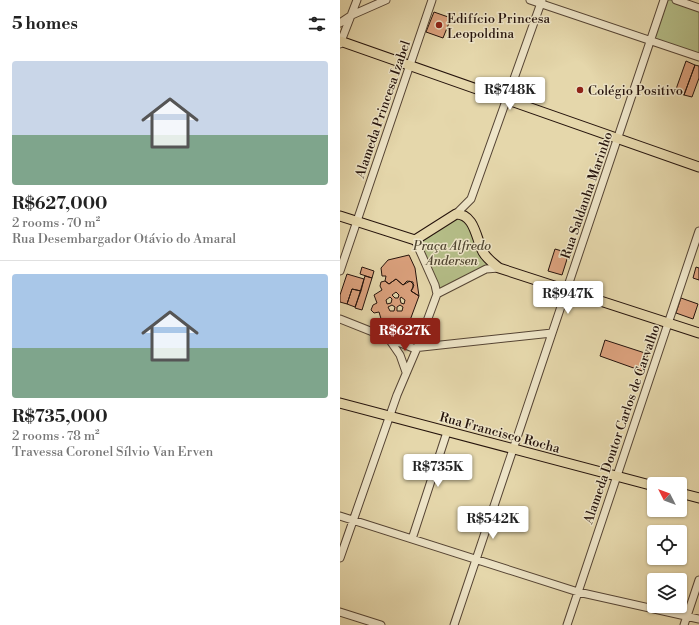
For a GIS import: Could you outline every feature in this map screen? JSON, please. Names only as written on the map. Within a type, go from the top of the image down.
[{"type":"main road","points":[[340,42],[409,64],[699,167]]},
{"type":"main road","points":[[340,216],[415,240],[456,214],[465,215],[470,220],[483,252],[499,268],[699,333]]},
{"type":"main road","name":"Rua Francisco Rocha","points":[[340,403],[647,484]]},
{"type":"main road","points":[[687,495],[699,498]]},
{"type":"street","points":[[340,42],[357,0]]},
{"type":"street","points":[[340,23],[352,15],[386,0]]},
{"type":"street","name":"Alameda Princesa Izabel","points":[[340,271],[342,260],[357,221],[409,64],[432,0]]},
{"type":"street","points":[[530,0],[541,2],[699,57]]},
{"type":"street","name":"Rua Saldanha Marinho","points":[[454,625],[664,0]]},
{"type":"street","points":[[676,0],[699,8]]},
{"type":"street","points":[[456,214],[471,199],[541,2]]},
{"type":"street","name":"Alameda Doutor Carlos de Carvalho","points":[[567,625],[699,231]]},
{"type":"street","points":[[340,558],[389,416],[437,294],[435,285],[415,240]]},
{"type":"street","points":[[437,294],[486,269],[499,268]]},
{"type":"street","points":[[340,319],[409,348],[552,333]]},
{"type":"street","points":[[388,339],[400,355],[406,372]]},
{"type":"street","points":[[412,539],[447,432]]},
{"type":"street","points":[[340,516],[578,592],[699,619]]},
{"type":"street","points":[[684,625],[699,580]]},
{"type":"street","points":[[340,612],[381,625]]},
{"type":"green space","points":[[664,0],[676,0],[699,8],[699,57],[650,41]]},
{"type":"green space","name":"Praça Alfredo Andersen","points":[[461,214],[483,252],[499,268],[440,291],[415,240]]},
{"type":"building","name":"Edifício Princesa Leopoldina","points":[[434,12],[451,18],[443,38],[426,32]]},
{"type":"building","points":[[686,61],[695,65],[684,95],[675,92]]},
{"type":"building","points":[[695,65],[699,66],[699,78],[692,97],[684,95]]},
{"type":"building","points":[[519,81],[526,84],[523,91],[516,88]]},
{"type":"building","points":[[555,249],[569,253],[562,275],[548,271]]},
{"type":"building","points":[[409,255],[415,268],[419,296],[411,291],[414,285],[410,281],[403,285],[396,279],[389,284],[385,281],[386,276],[382,276],[381,268],[388,260]]},
{"type":"building","points":[[362,267],[374,271],[372,278],[360,274]]},
{"type":"building","points":[[696,267],[699,268],[699,280],[693,278]]},
{"type":"building","points":[[347,274],[364,279],[361,291],[352,289],[347,304],[340,302],[340,295]]},
{"type":"building","points":[[365,276],[372,278],[362,310],[355,308]]},
{"type":"building","points":[[396,279],[403,285],[407,281],[413,282],[413,288],[411,291],[419,296],[409,323],[400,323],[398,329],[394,330],[391,326],[391,322],[382,322],[379,312],[374,313],[371,310],[373,305],[377,303],[374,295],[382,290],[380,286],[381,282],[385,281],[389,284]],"holes":[[[396,292],[399,295],[398,298],[395,298],[392,295]],[[390,297],[392,299],[391,303],[387,304],[386,300]],[[401,297],[405,300],[404,304],[401,303]],[[392,305],[395,307],[394,311],[390,311],[388,307]],[[400,305],[403,307],[402,311],[397,311],[397,307]]]},
{"type":"building","points":[[352,289],[361,291],[355,307],[347,304]]},
{"type":"building","points":[[681,298],[698,304],[693,319],[676,313]]},
{"type":"building","points":[[605,340],[648,354],[642,371],[600,356]]},
{"type":"place","name":"Edifício Princesa Leopoldina","points":[[439,25]]},
{"type":"place","name":"Colégio Positivo","points":[[580,90]]}]
